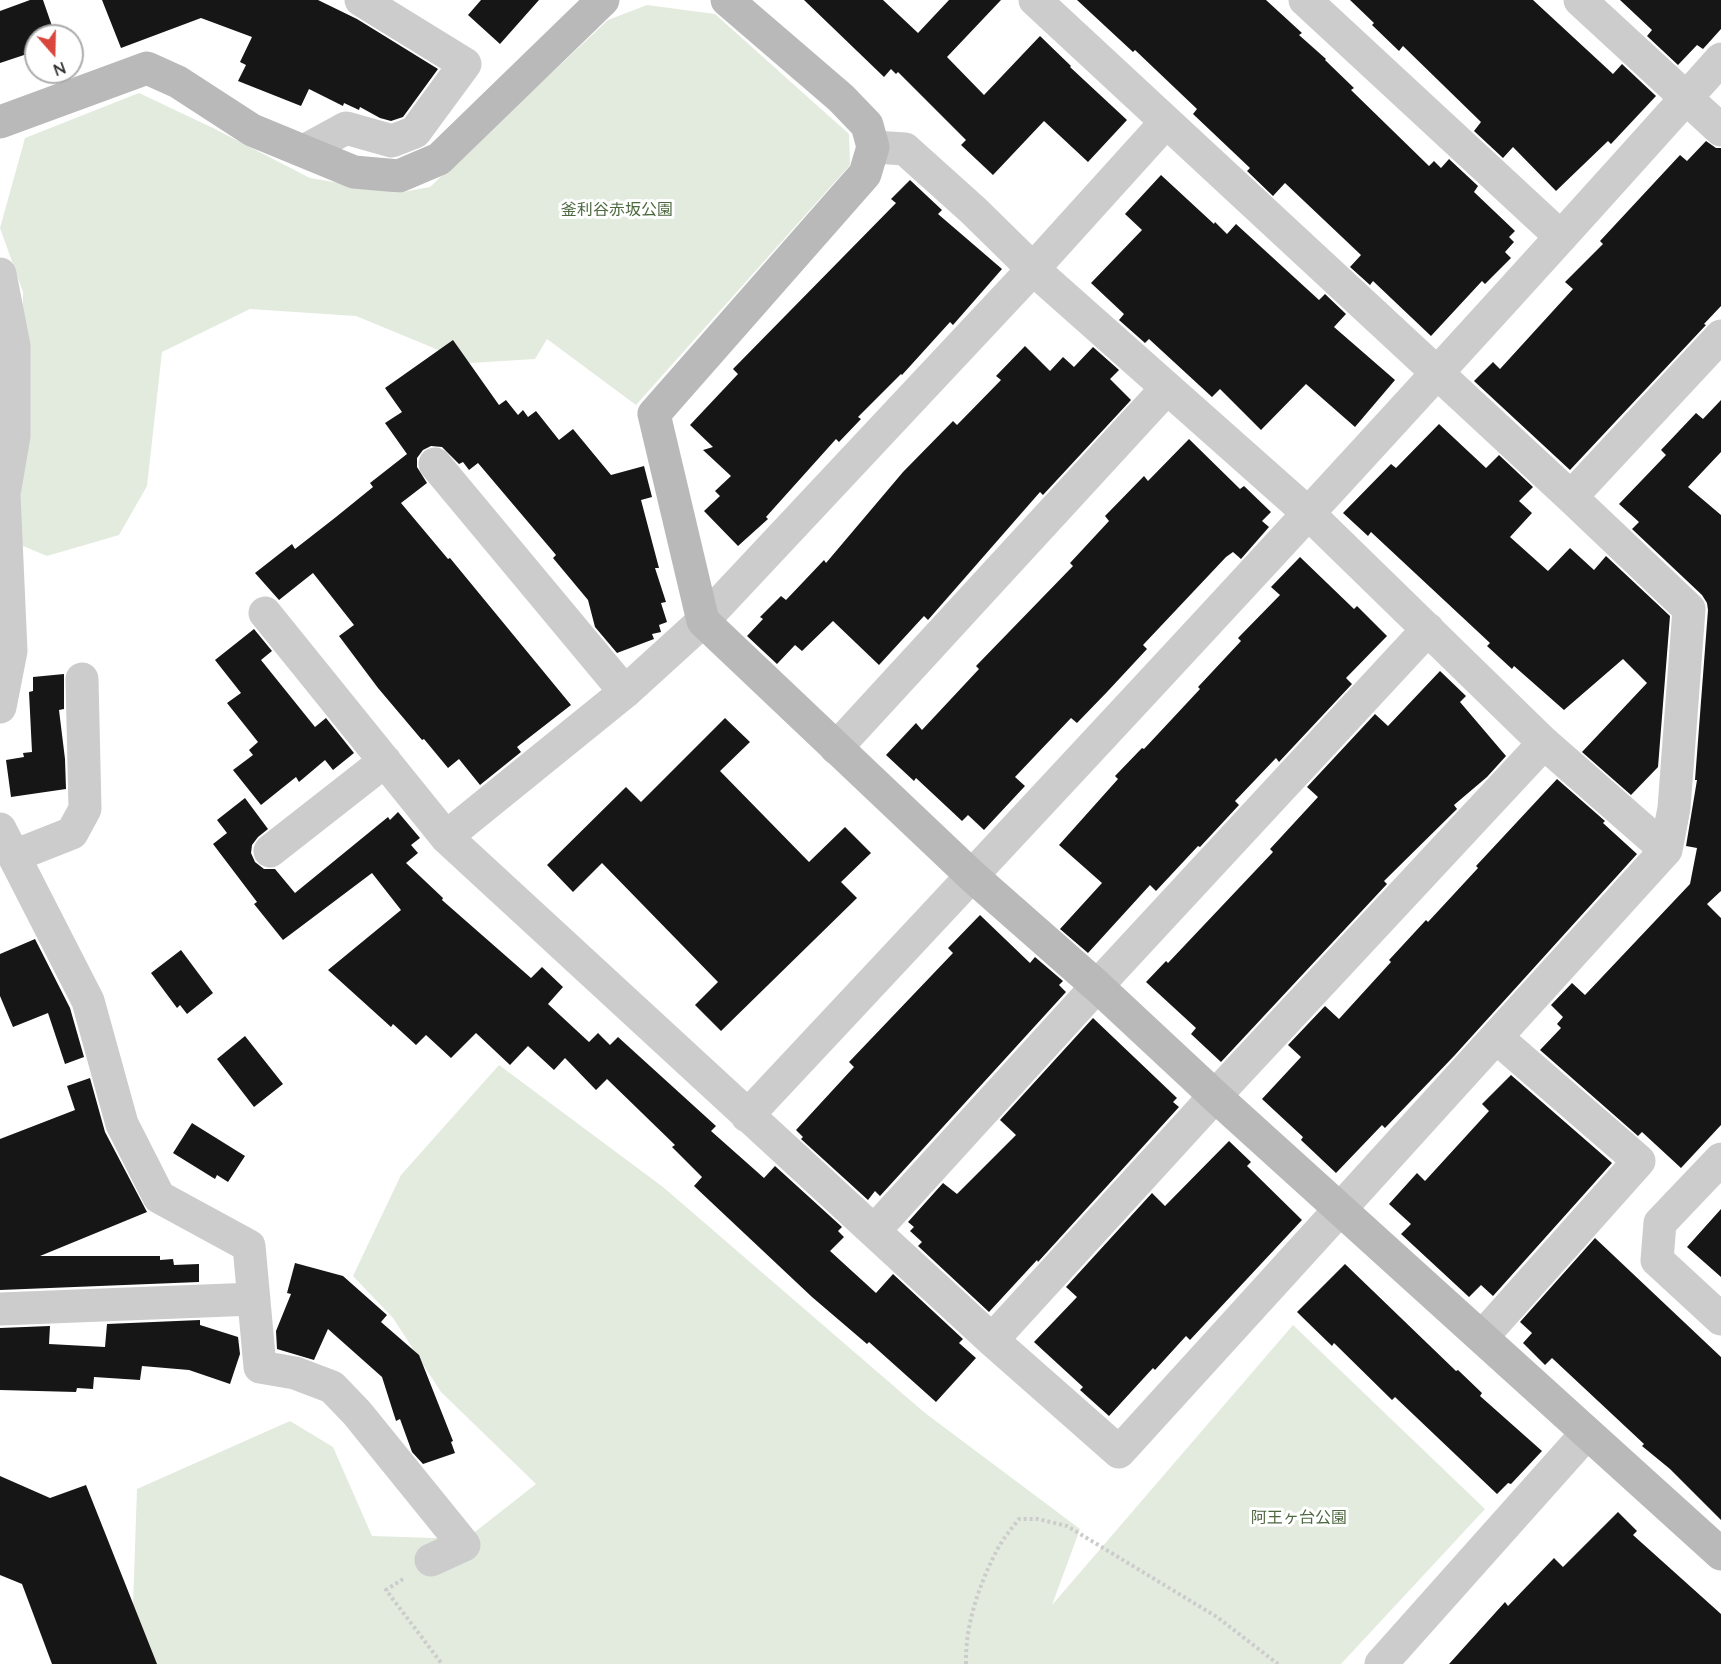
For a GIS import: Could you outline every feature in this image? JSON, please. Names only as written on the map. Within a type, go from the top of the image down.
[{"type":"street","points":[[304,151],[346,128],[392,141],[415,132],[465,64],[361,0]]},
{"type":"street","points":[[0,122],[147,68],[178,82],[252,130],[354,172],[399,176],[439,159],[603,0]]},
{"type":"street","points":[[727,0],[841,98],[867,125],[873,147],[865,174],[654,414],[704,621],[972,876],[1097,986],[1215,1096],[1483,1336],[1721,1554]]},
{"type":"street","points":[[265,613],[446,837],[992,1340],[1119,1452],[1666,850],[1674,808],[1689,609],[1571,496],[1035,0]]},
{"type":"street","points":[[1305,0],[1562,237]]},
{"type":"street","points":[[1580,0],[1721,130]]},
{"type":"street","points":[[747,1116],[1308,513],[1562,237],[1721,59]]},
{"type":"street","points":[[446,837],[625,692],[704,621],[1166,122]]},
{"type":"street","points":[[873,147],[905,149],[974,211],[1032,269],[1308,513],[1544,743],[1666,850]]},
{"type":"street","points":[[0,274],[14,346],[14,436],[4,494],[11,651],[0,707]]},
{"type":"street","points":[[1571,496],[1721,336]]},
{"type":"street","points":[[836,748],[1167,388]]},
{"type":"street","points":[[435,464],[625,692]]},
{"type":"street","points":[[874,1231],[1097,986],[1428,629]]},
{"type":"street","points":[[82,679],[85,808],[72,833],[7,843],[88,1001],[122,1124],[159,1197],[249,1246],[260,1367],[295,1373],[332,1387],[357,1413],[464,1545],[431,1560]]},
{"type":"street","points":[[992,1340],[1215,1096],[1544,743]]},
{"type":"street","points":[[270,851],[385,761]]},
{"type":"street","points":[[1483,1336],[1639,1161],[1497,1038]]},
{"type":"street","points":[[1721,1159],[1660,1223],[1657,1260],[1721,1319]]},
{"type":"street","points":[[0,1310],[254,1299]]},
{"type":"street","points":[[1381,1664],[1587,1433]]},
{"type":"path","points":[[966,1664],[968,1632],[974,1605],[997,1550],[1018,1519],[1038,1519],[1067,1526],[1217,1617],[1278,1664]]},
{"type":"path","points":[[431,1560],[386,1590],[442,1664]]},
{"type":"green space","name":"釜利谷赤坂公園","points":[[647,5],[715,14],[849,134],[850,165],[636,405],[547,339],[535,359],[470,363],[356,316],[250,309],[162,352],[147,486],[119,535],[47,556],[23,546],[17,522],[23,411],[23,292],[0,228],[25,138],[139,93],[310,178],[397,193],[430,187],[608,20]]},
{"type":"green space","name":"阿王ヶ台公園","points":[[499,1065],[663,1187],[925,1413],[1080,1529],[1052,1605],[1293,1325],[1485,1509],[1341,1664],[131,1664],[137,1489],[290,1421],[333,1447],[372,1536],[466,1539],[536,1484],[441,1392],[393,1318],[353,1276],[401,1175]]},
{"type":"building","points":[[30,0],[43,0],[51,24],[24,24],[24,55],[0,63],[0,11]]},
{"type":"building","points":[[102,0],[318,0],[357,19],[438,69],[403,117],[391,121],[360,107],[359,110],[344,103],[343,106],[309,89],[301,106],[238,81],[246,65],[240,62],[252,37],[201,18],[121,48]]},
{"type":"building","points":[[481,0],[539,0],[500,44],[468,15]]},
{"type":"building","points":[[804,0],[883,0],[918,33],[949,0],[1001,0],[947,57],[984,95],[1040,36],[1127,120],[1088,162],[1044,121],[993,175],[961,145],[966,140],[898,72],[896,74],[891,69],[884,77]]},
{"type":"building","points":[[1077,0],[1266,0],[1302,33],[1299,35],[1354,88],[1351,90],[1429,166],[1434,161],[1441,168],[1449,159],[1478,186],[1474,192],[1515,231],[1509,237],[1514,242],[1505,252],[1511,258],[1485,284],[1482,281],[1431,336],[1373,281],[1370,285],[1350,267],[1361,255],[1285,183],[1273,196],[1247,171],[1250,168],[1193,114],[1197,109],[1135,50],[1133,52]]},
{"type":"building","points":[[1350,0],[1533,0],[1613,74],[1622,64],[1656,96],[1611,144],[1608,141],[1556,191],[1513,147],[1503,158],[1474,131],[1481,122],[1403,46],[1399,51]]},
{"type":"building","points":[[1620,0],[1721,0],[1721,29],[1703,49],[1697,45],[1678,65],[1647,36],[1652,30]]},
{"type":"building","points":[[1706,141],[1716,148],[1721,148],[1721,306],[1704,324],[1706,325],[1570,470],[1474,381],[1493,362],[1500,369],[1573,289],[1565,282],[1603,244],[1600,241],[1680,155],[1687,161]]},
{"type":"building","points":[[1161,175],[1227,234],[1236,224],[1319,300],[1325,294],[1346,314],[1334,327],[1395,380],[1355,427],[1306,384],[1261,430],[1220,389],[1212,397],[1149,339],[1145,343],[1119,320],[1124,314],[1091,283],[1142,230],[1125,214]]},
{"type":"building","points":[[910,180],[942,210],[938,214],[1002,269],[953,325],[950,322],[902,375],[858,417],[861,419],[839,442],[836,439],[766,517],[768,519],[738,546],[704,511],[720,496],[715,491],[731,476],[703,450],[713,447],[690,425],[738,374],[733,369],[896,203],[891,199]]},
{"type":"building","points":[[453,340],[499,405],[506,400],[518,415],[523,410],[528,417],[536,411],[559,440],[573,429],[611,475],[644,466],[652,497],[641,500],[659,568],[655,568],[666,602],[661,603],[667,622],[659,625],[661,632],[652,634],[654,639],[617,653],[595,627],[588,600],[553,558],[556,555],[478,463],[469,470],[463,462],[459,464],[442,447],[431,446],[423,450],[417,458],[417,467],[427,483],[401,503],[448,559],[450,558],[571,705],[517,747],[521,752],[480,785],[459,759],[448,768],[378,688],[339,636],[354,625],[313,573],[279,600],[255,573],[292,544],[295,549],[336,517],[373,487],[370,483],[407,454],[385,423],[402,412],[385,388]]},
{"type":"building","points":[[1025,346],[1050,371],[1063,357],[1074,367],[1093,347],[1119,370],[1110,379],[1131,400],[1043,495],[1040,492],[928,620],[924,616],[879,665],[833,621],[802,651],[795,645],[777,664],[747,636],[763,619],[760,617],[781,596],[786,600],[824,560],[826,563],[903,472],[953,421],[957,425],[1001,380],[996,376]]},
{"type":"building","points":[[1721,400],[1721,452],[1688,487],[1721,515],[1721,891],[1707,904],[1721,918],[1721,1125],[1681,1168],[1642,1132],[1638,1136],[1540,1050],[1561,1028],[1557,1024],[1563,1017],[1551,1005],[1572,983],[1585,995],[1690,884],[1697,848],[1686,846],[1697,780],[1695,780],[1707,603],[1702,595],[1632,529],[1639,522],[1619,504],[1666,455],[1661,450],[1696,413],[1703,419]]},
{"type":"building","points":[[1439,424],[1486,468],[1499,455],[1533,487],[1519,501],[1532,513],[1510,537],[1548,571],[1570,548],[1594,570],[1606,556],[1670,616],[1658,767],[1631,795],[1582,752],[1647,683],[1623,659],[1564,710],[1514,666],[1512,669],[1487,646],[1490,643],[1371,532],[1368,536],[1343,513],[1391,464],[1396,468]]},
{"type":"building","points":[[1189,439],[1240,489],[1244,486],[1271,512],[1262,521],[1269,527],[1241,559],[1233,552],[1226,557],[1143,645],[1147,649],[1107,692],[1077,723],[1071,718],[1015,777],[1025,786],[984,830],[968,815],[962,821],[916,778],[914,781],[886,755],[916,723],[922,730],[979,669],[976,666],[1073,566],[1070,563],[1109,521],[1105,516],[1144,476],[1148,481]]},
{"type":"building","points":[[1300,557],[1354,609],[1357,606],[1387,636],[1346,678],[1352,684],[1279,762],[1276,758],[1235,801],[1239,805],[1200,847],[1198,846],[1156,891],[1150,885],[1088,953],[1060,929],[1102,883],[1059,845],[1118,779],[1115,776],[1142,748],[1144,749],[1200,689],[1198,687],[1241,641],[1238,638],[1280,595],[1271,587]]},
{"type":"building","points":[[254,629],[272,651],[261,660],[315,727],[326,718],[354,753],[333,770],[325,760],[299,782],[296,777],[261,805],[233,770],[253,755],[249,750],[258,742],[227,703],[241,693],[215,660]]},
{"type":"building","points":[[1440,671],[1466,696],[1460,702],[1506,756],[1487,777],[1454,805],[1457,809],[1384,881],[1387,884],[1221,1062],[1191,1034],[1196,1028],[1146,982],[1166,961],[1168,963],[1273,852],[1270,849],[1318,797],[1307,787],[1375,714],[1388,726]]},
{"type":"building","points":[[64,674],[64,709],[59,710],[66,789],[11,797],[6,760],[24,757],[23,753],[32,752],[29,692],[33,691],[33,677]]},
{"type":"building","points":[[725,718],[750,742],[720,771],[809,862],[845,827],[871,853],[841,882],[857,898],[721,1031],[695,1005],[718,982],[602,863],[573,892],[547,865],[626,787],[641,802]]},
{"type":"building","points":[[1557,779],[1605,821],[1603,823],[1637,854],[1454,1056],[1385,1128],[1382,1125],[1336,1173],[1301,1140],[1303,1137],[1262,1099],[1301,1057],[1288,1045],[1325,1006],[1339,1019],[1391,962],[1389,960],[1426,920],[1428,922],[1478,868],[1476,866]]},
{"type":"building","points":[[245,798],[268,829],[252,845],[251,853],[255,862],[264,869],[275,869],[295,893],[388,817],[390,820],[398,812],[420,838],[411,845],[418,853],[406,863],[443,898],[442,900],[531,978],[542,967],[563,987],[548,1004],[589,1042],[598,1033],[610,1045],[618,1037],[716,1126],[711,1131],[764,1178],[775,1166],[842,1227],[838,1231],[844,1237],[830,1251],[876,1293],[893,1274],[963,1339],[959,1343],[976,1358],[936,1402],[869,1342],[867,1344],[812,1297],[694,1186],[702,1177],[672,1147],[675,1145],[607,1079],[596,1090],[565,1058],[554,1070],[528,1046],[510,1065],[476,1033],[451,1058],[426,1035],[416,1045],[393,1024],[391,1027],[328,970],[401,910],[372,873],[283,940],[254,904],[257,902],[213,844],[227,833],[217,820]]},
{"type":"building","points":[[980,915],[1030,963],[1035,957],[1063,981],[1059,985],[1066,992],[880,1196],[875,1191],[868,1200],[801,1139],[803,1137],[796,1130],[854,1067],[849,1062],[953,953],[948,948]]},
{"type":"building","points":[[35,939],[70,1008],[84,1057],[65,1064],[48,1013],[13,1027],[0,996],[0,954]]},
{"type":"building","points":[[181,950],[213,993],[187,1014],[180,1005],[177,1008],[151,973]]},
{"type":"building","points":[[1093,1018],[1177,1098],[1173,1102],[1179,1107],[1038,1262],[1037,1260],[989,1312],[918,1246],[922,1242],[910,1231],[914,1227],[908,1222],[943,1183],[957,1194],[1016,1135],[1000,1120]]},
{"type":"building","points":[[245,1036],[283,1084],[254,1107],[217,1059]]},
{"type":"building","points":[[1511,1075],[1612,1163],[1493,1296],[1481,1285],[1469,1297],[1401,1234],[1411,1224],[1389,1204],[1417,1173],[1425,1181],[1489,1111],[1482,1104]]},
{"type":"building","points":[[90,1078],[105,1132],[147,1212],[40,1256],[160,1256],[160,1260],[173,1259],[174,1265],[199,1264],[199,1282],[0,1290],[0,1139],[75,1110],[67,1086]]},
{"type":"building","points":[[192,1123],[245,1156],[228,1182],[217,1175],[215,1179],[173,1153]]},
{"type":"building","points":[[1229,1141],[1251,1162],[1247,1166],[1302,1220],[1190,1340],[1186,1336],[1109,1416],[1080,1390],[1083,1387],[1034,1342],[1077,1297],[1066,1287],[1152,1193],[1165,1206]]},
{"type":"building","points":[[1721,1209],[1721,1277],[1687,1247]]},
{"type":"building","points":[[1595,1238],[1721,1357],[1721,1520],[1552,1358],[1545,1365],[1523,1343],[1532,1333],[1520,1322]]},
{"type":"building","points":[[295,1263],[343,1276],[387,1315],[381,1322],[419,1355],[453,1441],[451,1442],[455,1453],[423,1464],[412,1452],[400,1419],[396,1421],[382,1377],[328,1329],[314,1360],[277,1349],[276,1331],[291,1294],[287,1293]]},
{"type":"building","points":[[1345,1264],[1456,1371],[1458,1370],[1482,1393],[1480,1396],[1542,1451],[1511,1484],[1508,1483],[1497,1494],[1395,1397],[1392,1400],[1334,1343],[1332,1346],[1297,1312]]},
{"type":"building","points":[[200,1320],[200,1325],[238,1337],[240,1354],[230,1384],[189,1370],[142,1366],[140,1380],[94,1377],[93,1389],[77,1388],[76,1392],[0,1390],[0,1328],[50,1326],[49,1344],[105,1347],[107,1324]]},
{"type":"building","points":[[0,1476],[50,1498],[86,1485],[157,1664],[52,1664],[22,1584],[0,1575]]},
{"type":"building","points":[[1618,1512],[1637,1531],[1633,1535],[1721,1614],[1721,1664],[1449,1664],[1505,1602],[1508,1606],[1554,1558],[1563,1567]]}]
